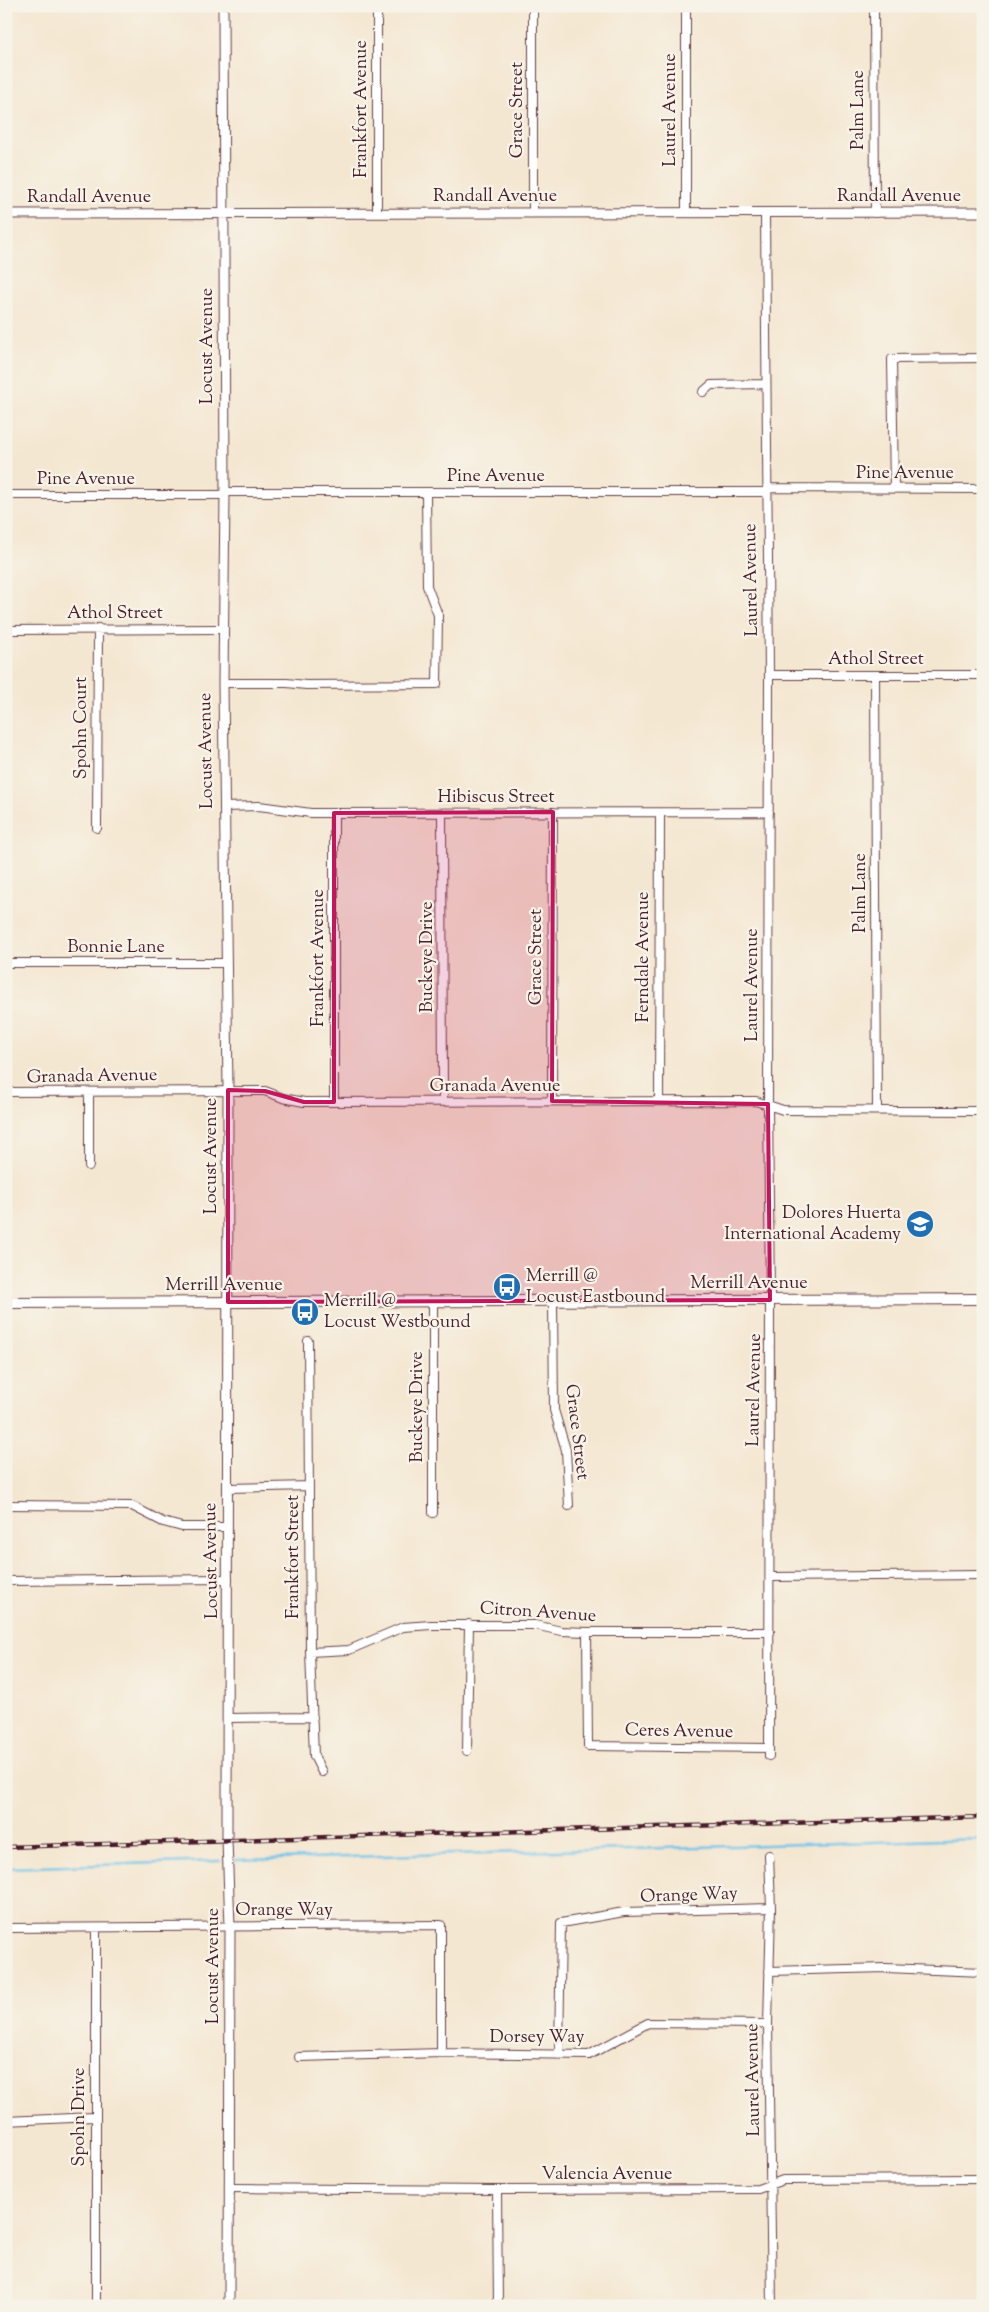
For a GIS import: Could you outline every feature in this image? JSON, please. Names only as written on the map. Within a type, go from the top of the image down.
[{"type":"main road","name":"Merrill Avenue","points":[[6,1303],[983,1299]]},
{"type":"street","name":"Locust Avenue","points":[[223,6],[225,494],[223,683],[228,1090],[227,1488],[229,1718],[227,1840],[230,1927],[229,2306]]},
{"type":"street","name":"Frankfort Avenue","points":[[377,6],[377,212]]},
{"type":"street","name":"Grace Street","points":[[533,6],[533,213]]},
{"type":"street","name":"Laurel Avenue","points":[[686,6],[686,213]]},
{"type":"street","name":"Palm Lane","points":[[874,6],[875,213]]},
{"type":"street","name":"Randall Avenue","points":[[6,214],[377,212],[765,214],[983,212]]},
{"type":"street","name":"Laurel Avenue","points":[[765,214],[771,1577],[769,1752]]},
{"type":"street","points":[[894,489],[892,359],[983,358]]},
{"type":"street","points":[[702,392],[711,384],[766,384]]},
{"type":"street","name":"Pine Avenue","points":[[6,494],[983,488]]},
{"type":"street","points":[[223,683],[287,683],[306,685],[437,684],[438,615],[428,586],[426,492]]},
{"type":"street","name":"Athol Street","points":[[6,630],[98,628],[223,629]]},
{"type":"street","name":"Spohn Court","points":[[97,828],[98,628]]},
{"type":"street","name":"Palm Lane","points":[[875,675],[877,1110]]},
{"type":"street","name":"Athol Street","points":[[768,676],[983,675]]},
{"type":"street","name":"Hibiscus Street","points":[[224,807],[259,806],[311,813],[769,812]]},
{"type":"street","name":"Grace Street","points":[[552,1101],[553,812]]},
{"type":"street","name":"Frankfort Avenue","points":[[334,813],[334,1102]]},
{"type":"street","name":"Buckeye Drive","points":[[442,813],[443,1102]]},
{"type":"street","name":"Ferndale Avenue","points":[[659,1101],[660,813]]},
{"type":"street","name":"Bonnie Lane","points":[[6,963],[225,963]]},
{"type":"street","name":"Granada Avenue","points":[[6,1092],[265,1091],[304,1102],[756,1101],[783,1110],[976,1111],[983,1106]]},
{"type":"street","points":[[89,1092],[89,1166]]},
{"type":"street","name":"Grace Street","points":[[553,1301],[554,1410],[566,1450],[569,1506]]},
{"type":"street","name":"Buckeye Drive","points":[[433,1302],[433,1512]]},
{"type":"street","name":"Frankfort Street","points":[[308,1341],[310,1652],[314,1756],[322,1772]]},
{"type":"street","points":[[227,1488],[309,1486]]},
{"type":"street","points":[[6,1506],[132,1506],[163,1522],[182,1527],[228,1528]]},
{"type":"street","points":[[771,1577],[983,1575]]},
{"type":"street","points":[[6,1581],[228,1579]]},
{"type":"street","points":[[467,1751],[469,1624]]},
{"type":"street","name":"Citron Avenue","points":[[310,1652],[349,1650],[403,1627],[469,1624],[535,1624],[561,1631],[587,1632],[770,1632]]},
{"type":"street","name":"Ceres Avenue","points":[[587,1632],[588,1746],[769,1752]]},
{"type":"street","points":[[229,1718],[313,1717]]},
{"type":"street","name":"Laurel Avenue","points":[[769,1855],[768,2024],[772,2306]]},
{"type":"street","name":"Orange Way","points":[[559,2055],[561,1923],[624,1912],[770,1908]]},
{"type":"street","name":"Orange Way","points":[[6,1928],[441,1925],[441,2053]]},
{"type":"street","name":"Spohn Drive","points":[[96,1928],[94,2117],[96,2306]]},
{"type":"street","points":[[769,1971],[886,1968],[983,1972]]},
{"type":"street","name":"Dorsey Way","points":[[299,2057],[441,2053],[589,2055],[648,2023],[768,2024]]},
{"type":"street","points":[[6,2120],[94,2117]]},
{"type":"street","name":"Valencia Avenue","points":[[230,2188],[758,2190],[784,2180],[983,2179]]},
{"type":"street","points":[[497,2190],[498,2306]]},
{"type":"highlighted area","points":[[553,812],[552,1101],[768,1104],[770,1300],[228,1302],[228,1090],[265,1091],[304,1102],[334,1102],[334,813]]},
{"type":"waterway","points":[[236,1860],[983,1839]]},
{"type":"waterway","points":[[6,1868],[220,1861]]},
{"type":"railway","points":[[6,1847],[983,1817]]},
{"type":"place","name":"Dolores Huerta International Academy","points":[[920,1224]]},
{"type":"place","name":"Merrill @ Locust Eastbound","points":[[507,1287]]},
{"type":"place","name":"Merrill @ Locust Westbound","points":[[305,1312]]}]
